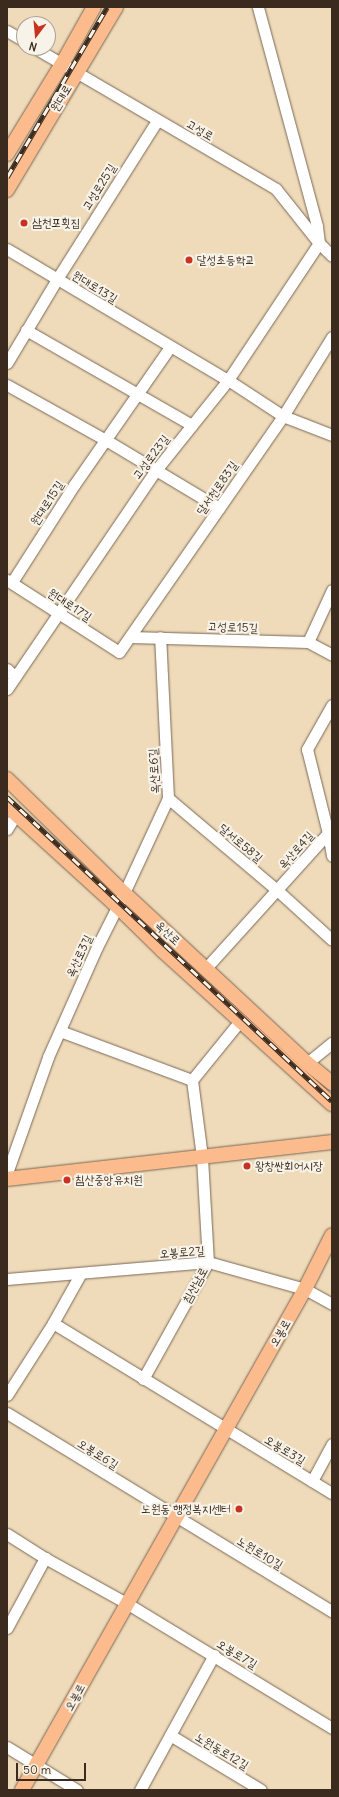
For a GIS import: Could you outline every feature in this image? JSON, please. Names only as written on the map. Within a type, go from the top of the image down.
[{"type":"main road","name":"원대로","points":[[7,154],[62,64],[94,7]]},
{"type":"main road","name":"원대로","points":[[7,190],[116,7]]},
{"type":"main road","name":"옥산로","points":[[7,779],[124,893],[307,1063],[332,1083]]},
{"type":"main road","points":[[11,810],[118,907],[163,951],[332,1104]]},
{"type":"main road","points":[[7,1179],[332,1142]]},
{"type":"main road","name":"오봉로","points":[[22,1790],[128,1604],[175,1517],[306,1289],[332,1235]]},
{"type":"street","points":[[258,7],[317,226],[319,243]]},
{"type":"street","points":[[7,31],[16,36]]},
{"type":"street","name":"고성로","points":[[49,56],[157,121],[276,189],[319,243],[332,256]]},
{"type":"street","name":"고성로25길","points":[[7,362],[57,279],[157,121]]},
{"type":"street","name":"고성로23길","points":[[7,689],[156,470],[228,380],[319,243]]},
{"type":"street","name":"원대로13길","points":[[7,249],[228,380],[283,416],[332,435]]},
{"type":"street","points":[[26,330],[192,425]]},
{"type":"street","name":"달서천로83길","points":[[119,652],[283,416],[332,336]]},
{"type":"street","points":[[106,440],[170,347]]},
{"type":"street","points":[[7,385],[106,440],[219,508]]},
{"type":"street","name":"원대로15길","points":[[9,581],[106,440]]},
{"type":"street","name":"원대로17길","points":[[9,581],[119,652]]},
{"type":"street","points":[[308,642],[332,590]]},
{"type":"street","name":"고성로15길","points":[[130,637],[308,642],[332,656]]},
{"type":"street","name":"옥산로6길","points":[[124,893],[168,798],[160,637]]},
{"type":"street","points":[[7,669],[15,677]]},
{"type":"street","name":"옥산로4길","points":[[206,968],[330,833],[307,749],[332,705]]},
{"type":"street","name":"달서로58길","points":[[168,798],[277,890],[332,940]]},
{"type":"street","points":[[7,829],[11,810]]},
{"type":"street","points":[[330,833],[332,856]]},
{"type":"street","name":"옥산로3길","points":[[7,1173],[48,1057],[97,947],[124,893]]},
{"type":"street","points":[[60,1031],[192,1080],[240,1021]]},
{"type":"street","points":[[307,1063],[332,1043]]},
{"type":"street","name":"침산남로","points":[[143,1379],[208,1262],[202,1157],[192,1080]]},
{"type":"street","name":"오봉로2길","points":[[7,1279],[208,1262],[306,1289],[332,1304]]},
{"type":"street","points":[[7,1395],[53,1323],[81,1273]]},
{"type":"street","points":[[53,1323],[225,1429]]},
{"type":"street","name":"오봉로6길","points":[[7,1413],[175,1517]]},
{"type":"street","name":"오봉로3길","points":[[225,1429],[332,1494]]},
{"type":"street","points":[[312,1482],[332,1444]]},
{"type":"street","name":"노원로10길","points":[[175,1517],[332,1611]]},
{"type":"street","points":[[7,1534],[45,1558],[128,1604]]},
{"type":"street","points":[[7,1628],[45,1558]]},
{"type":"street","name":"오봉로7길","points":[[128,1604],[332,1728]]},
{"type":"street","points":[[140,1790],[214,1655]]},
{"type":"street","name":"노원동로12길","points":[[170,1735],[261,1790]]},
{"type":"street","points":[[7,1747],[77,1790]]},
{"type":"railway","points":[[7,177],[107,7]]},
{"type":"railway","points":[[7,797],[332,1101]]},
{"type":"place","name":"삼천포횟집","points":[[24,223]]},
{"type":"place","name":"달성초등학교","points":[[189,260]]},
{"type":"place","name":"왕창싼회어시장","points":[[247,1166]]},
{"type":"place","name":"침산중앙유치원","points":[[67,1180]]},
{"type":"place","name":"노원동 행정복지센터","points":[[239,1509]]}]
